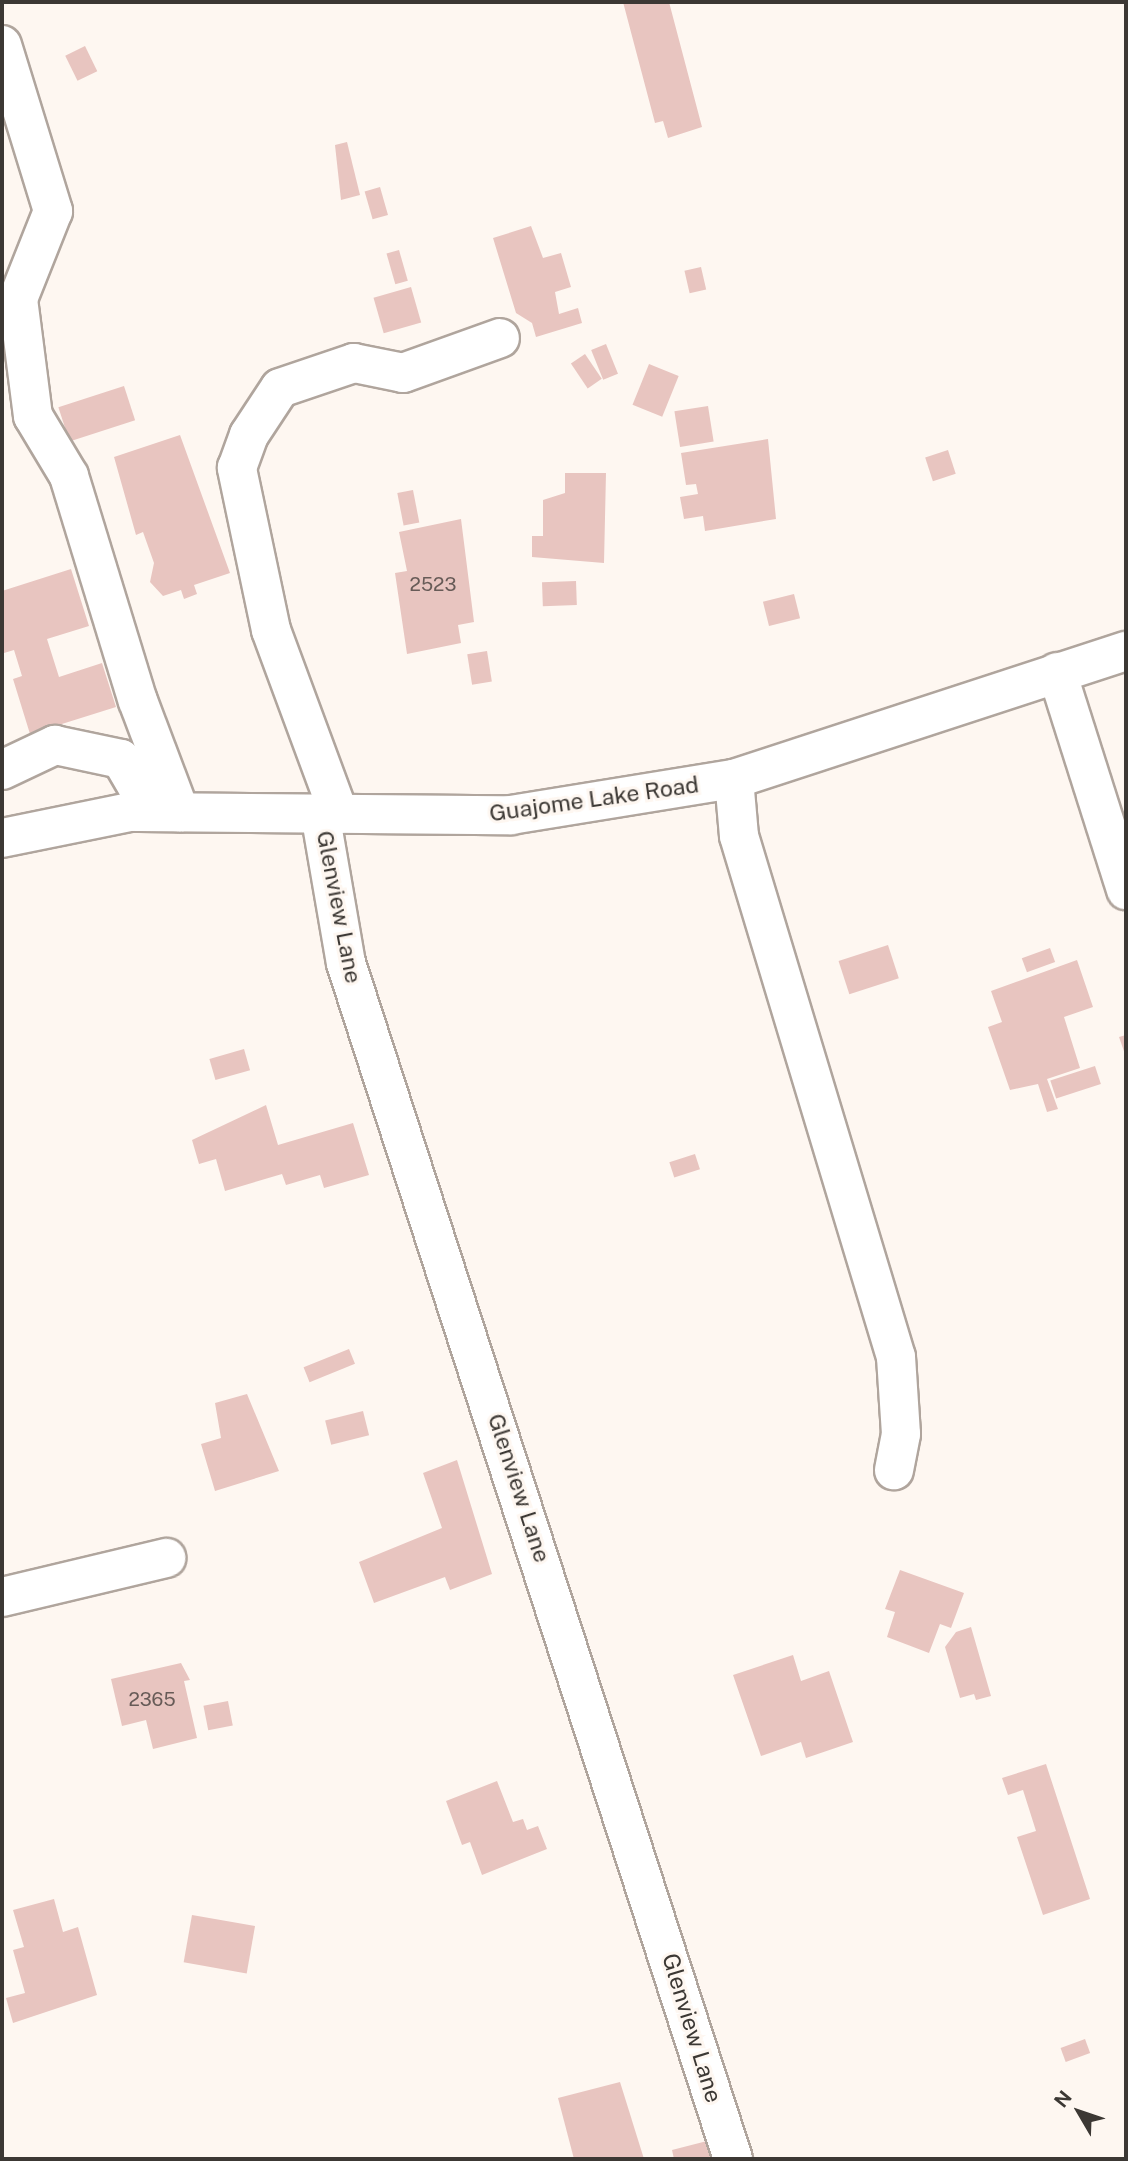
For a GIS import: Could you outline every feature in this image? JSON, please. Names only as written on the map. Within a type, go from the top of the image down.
[{"type":"street","points":[[2,46],[53,211],[18,299],[33,416],[69,476],[138,701],[166,812]]},
{"type":"street","name":"Glenview Lane","points":[[500,338],[403,373],[354,363],[281,388],[249,436],[237,468],[271,630],[329,813],[346,962],[733,2159]]},
{"type":"street","name":"Guajome Lake Road","points":[[2,838],[166,812],[511,815],[734,779],[1126,651]]},
{"type":"street","points":[[1057,672],[1126,890]]},
{"type":"street","points":[[2,770],[55,745],[121,759],[166,812]]},
{"type":"street","points":[[734,779],[739,836],[896,1357],[901,1434],[894,1470]]},
{"type":"street","points":[[2,1597],[166,1558]]},
{"type":"building","points":[[623,2],[669,2],[702,127],[668,138],[663,121],[655,123]]},
{"type":"building","points":[[85,46],[97,71],[78,81],[65,56]]},
{"type":"building","points":[[347,142],[360,195],[341,200],[335,145]]},
{"type":"building","points":[[380,187],[388,215],[373,219],[365,191]]},
{"type":"building","points":[[531,226],[543,258],[561,253],[571,287],[555,292],[559,314],[578,308],[582,323],[536,337],[532,323],[516,313],[493,238]]},
{"type":"building","points":[[399,250],[408,281],[395,284],[387,254]]},
{"type":"building","points":[[701,267],[706,289],[690,293],[684,271]]},
{"type":"building","points":[[411,287],[421,323],[384,333],[374,298]]},
{"type":"building","points":[[606,344],[618,374],[603,380],[591,350]]},
{"type":"building","points":[[585,354],[602,379],[588,388],[571,364]]},
{"type":"building","points":[[649,364],[679,376],[662,417],[633,405]]},
{"type":"building","points":[[124,386],[135,420],[70,442],[58,407]]},
{"type":"building","points":[[708,406],[714,442],[680,447],[674,411]]},
{"type":"building","points":[[180,435],[230,573],[194,585],[197,594],[184,599],[181,590],[163,596],[150,582],[154,563],[143,532],[136,535],[114,457]]},
{"type":"building","points":[[768,439],[776,519],[705,531],[703,516],[684,519],[680,497],[698,494],[696,484],[686,485],[681,453]]},
{"type":"building","points":[[948,450],[956,474],[933,481],[925,457]]},
{"type":"building","points":[[565,473],[606,473],[604,563],[532,557],[532,536],[543,536],[543,500],[565,493]]},
{"type":"building","points":[[413,490],[419,522],[404,525],[397,493]]},
{"type":"building","points":[[461,519],[474,622],[458,625],[461,643],[407,654],[395,573],[407,571],[399,532]]},
{"type":"building","points":[[71,569],[89,626],[47,639],[59,677],[102,663],[116,707],[30,734],[13,679],[22,676],[14,650],[4,653],[2,645],[2,591]]},
{"type":"building","points":[[576,581],[577,605],[543,606],[542,582]]},
{"type":"building","points":[[794,594],[800,618],[769,626],[763,602]]},
{"type":"building","points":[[487,651],[492,682],[472,685],[467,654]]},
{"type":"building","points":[[888,945],[899,978],[849,994],[839,961]]},
{"type":"building","points":[[1050,948],[1055,962],[1027,972],[1022,958]]},
{"type":"building","points":[[1077,960],[1093,1007],[1064,1017],[1080,1068],[1047,1079],[1058,1109],[1047,1112],[1038,1084],[1010,1090],[988,1027],[1002,1022],[991,991]]},
{"type":"building","points":[[1126,1035],[1126,1057],[1119,1037]]},
{"type":"building","points":[[244,1049],[250,1070],[215,1080],[209,1059]]},
{"type":"building","points":[[1095,1066],[1101,1084],[1056,1099],[1050,1081]]},
{"type":"building","points":[[266,1105],[278,1145],[353,1123],[369,1175],[324,1188],[320,1175],[286,1185],[282,1174],[225,1191],[216,1159],[199,1164],[192,1140]]},
{"type":"building","points":[[695,1154],[700,1169],[674,1178],[669,1162]]},
{"type":"building","points":[[349,1349],[355,1364],[310,1382],[304,1367]]},
{"type":"building","points":[[247,1394],[279,1471],[215,1491],[201,1444],[221,1438],[215,1403]]},
{"type":"building","points":[[363,1411],[369,1435],[331,1445],[325,1420]]},
{"type":"building","points":[[457,1460],[492,1574],[450,1590],[445,1577],[374,1603],[359,1562],[442,1528],[423,1473]]},
{"type":"building","points":[[900,1570],[964,1593],[951,1628],[940,1624],[929,1653],[887,1637],[895,1612],[885,1609]]},
{"type":"building","points":[[971,1627],[991,1696],[976,1700],[974,1694],[960,1698],[945,1647],[956,1632]]},
{"type":"building","points":[[793,1655],[801,1681],[829,1671],[853,1742],[806,1758],[801,1742],[761,1756],[733,1675]]},
{"type":"building","points":[[181,1663],[190,1680],[184,1681],[197,1738],[153,1749],[146,1720],[122,1726],[111,1679]]},
{"type":"building","points":[[228,1701],[233,1726],[208,1730],[203,1706]]},
{"type":"building","points":[[1046,1764],[1090,1899],[1043,1915],[1017,1837],[1036,1831],[1023,1790],[1008,1795],[1002,1778]]},
{"type":"building","points":[[497,1781],[513,1822],[523,1819],[527,1830],[538,1826],[547,1849],[482,1875],[470,1842],[462,1845],[446,1801]]},
{"type":"building","points":[[54,1899],[63,1932],[78,1927],[97,1995],[13,2023],[6,1998],[25,1993],[13,1950],[24,1947],[13,1910]]},
{"type":"building","points":[[192,1915],[255,1926],[247,1973],[184,1962]]},
{"type":"building","points":[[1085,2039],[1090,2053],[1066,2062],[1061,2048]]},
{"type":"building","points":[[620,2082],[644,2159],[574,2159],[558,2098]]},
{"type":"building","points":[[707,2141],[712,2159],[674,2159],[672,2150]]}]
